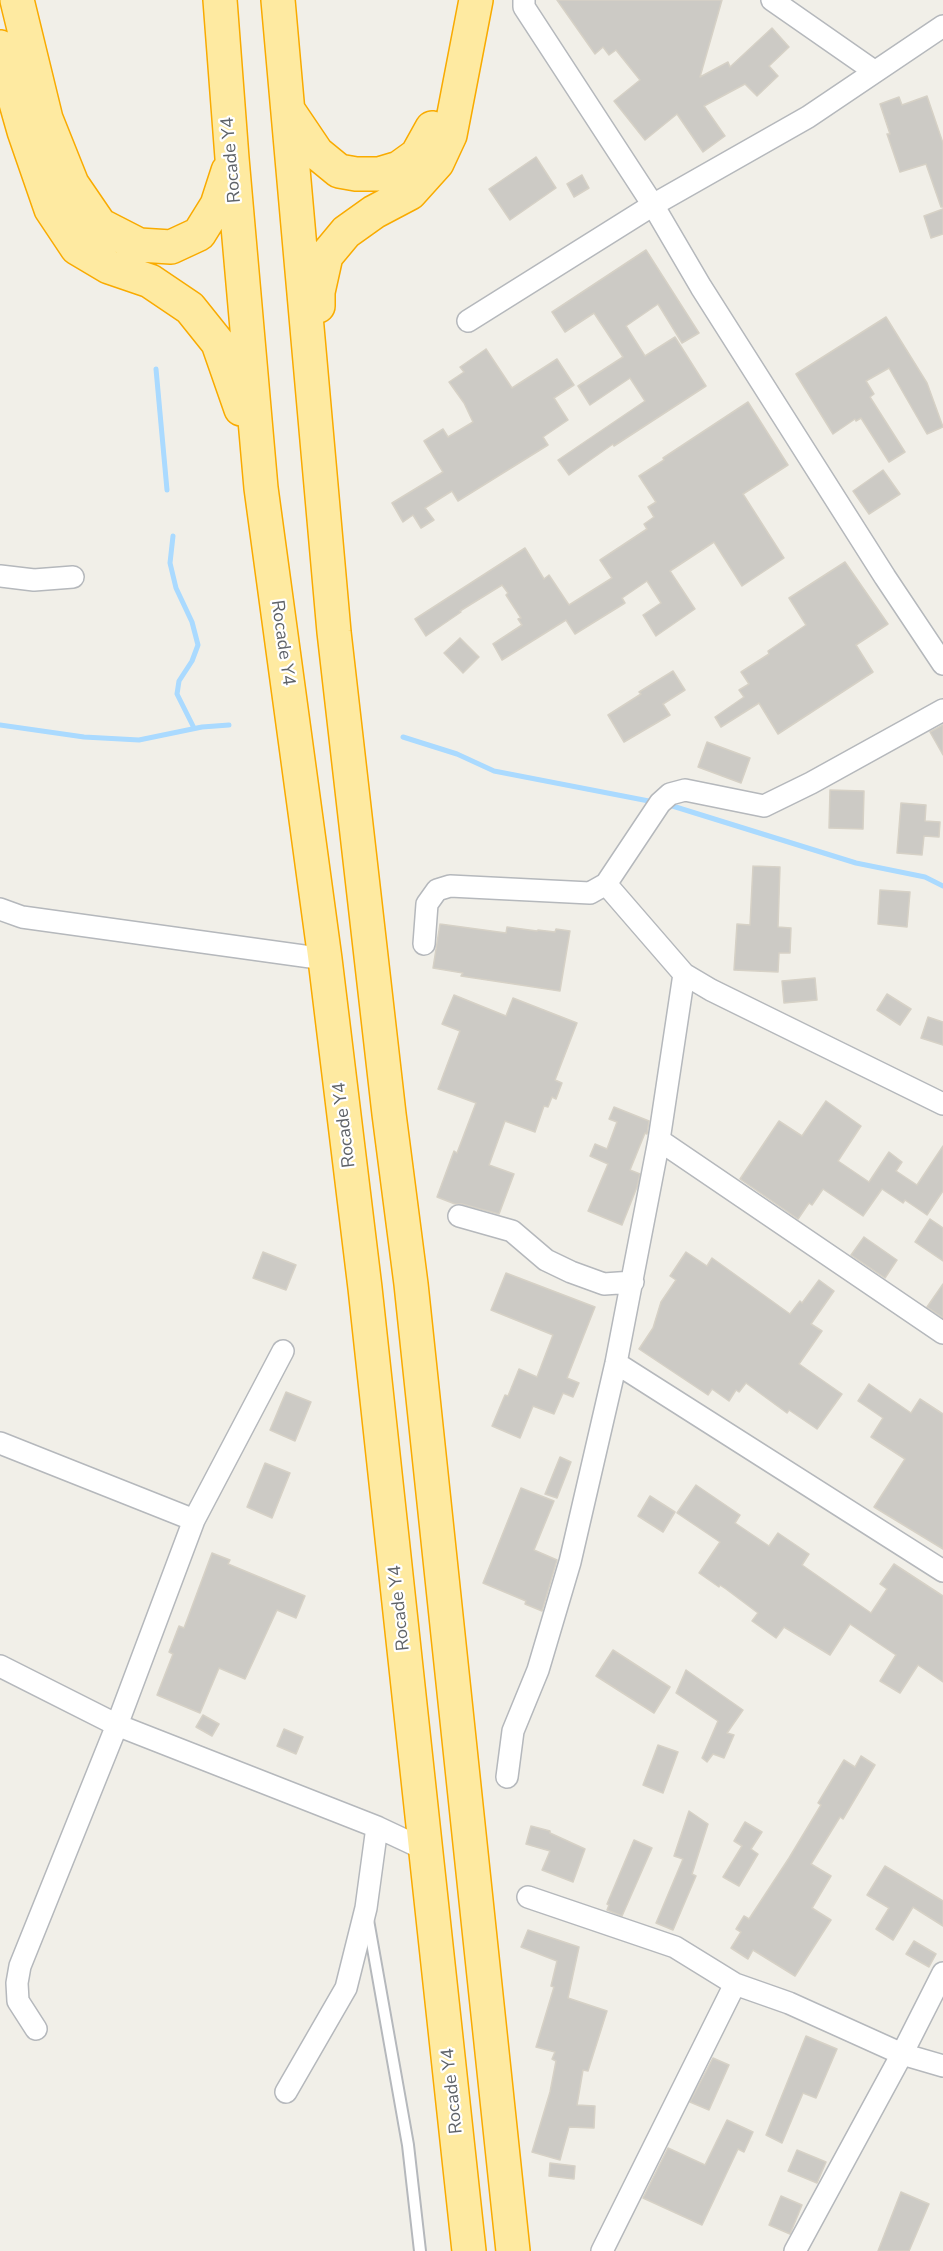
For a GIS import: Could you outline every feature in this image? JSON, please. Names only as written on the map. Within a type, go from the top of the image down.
[{"type":"highway","points":[[17,0],[46,119],[72,184],[100,225],[139,245],[171,247],[199,234],[218,205],[232,158]]},
{"type":"highway","name":"Rocade Y4","points":[[220,0],[261,488],[325,959],[366,1299],[469,2251]]},
{"type":"highway","points":[[279,0],[334,632],[389,1114],[411,1284],[513,2251]]},
{"type":"highway","points":[[287,109],[317,153],[339,171],[379,174],[399,168],[417,155],[432,131],[441,97],[459,0]]},
{"type":"highway","points":[[320,454],[318,292],[326,256],[346,232],[374,212],[410,193],[437,163],[450,135],[476,0]]},
{"type":"highway","points":[[0,47],[24,131],[51,209],[77,248],[109,267],[150,281],[190,308],[218,343],[239,402],[261,488]]},
{"type":"street","points":[[524,0],[524,7],[653,205],[701,287],[885,577],[943,664]]},
{"type":"street","points":[[772,0],[874,71]]},
{"type":"street","points":[[468,321],[653,205],[808,117],[943,26]]},
{"type":"street","points":[[0,576],[34,580],[73,577]]},
{"type":"street","points":[[424,944],[427,904],[437,890],[450,886],[590,892],[606,884],[660,803],[670,794],[685,790],[764,806],[812,783],[943,710]]},
{"type":"street","points":[[606,884],[684,974],[711,990],[943,1104]]},
{"type":"street","points":[[0,909],[22,917],[325,959]]},
{"type":"street","points":[[507,1777],[513,1731],[538,1670],[570,1562],[616,1363],[659,1140],[684,974]]},
{"type":"street","points":[[659,1140],[943,1333]]},
{"type":"street","points":[[459,1216],[512,1231],[546,1260],[571,1272],[604,1284],[633,1282]]},
{"type":"street","points":[[36,2029],[18,2001],[17,1983],[20,1966],[117,1725],[194,1520],[283,1351]]},
{"type":"street","points":[[616,1363],[943,1571]]},
{"type":"street","points":[[0,1443],[194,1520]]},
{"type":"street","points":[[0,1666],[117,1725],[377,1827],[426,1850]]},
{"type":"street","points":[[286,2092],[346,1988],[366,1908],[377,1827]]},
{"type":"street","points":[[528,1896],[675,1947],[735,1984],[789,2002],[902,2054],[943,2066]]},
{"type":"street","points":[[795,2251],[902,2054],[943,1973]]},
{"type":"street","points":[[602,2251],[735,1984]]},
{"type":"lane","points":[[366,1908],[408,2145],[420,2251]]},
{"type":"building","points":[[557,0],[722,0],[700,77],[728,62],[730,67],[772,28],[789,47],[769,66],[778,76],[757,96],[745,84],[704,106],[725,136],[703,152],[677,114],[645,140],[614,101],[640,80],[616,50],[609,55],[603,47],[595,54]]},
{"type":"building","points":[[927,96],[943,143],[943,207],[941,207],[926,164],[900,172],[880,104],[899,97],[902,105]]},
{"type":"building","points":[[536,157],[556,188],[510,220],[489,189]]},
{"type":"building","points":[[582,175],[589,188],[574,197],[567,184]]},
{"type":"building","points":[[943,209],[943,234],[931,238],[924,216]]},
{"type":"building","points":[[646,250],[699,333],[682,343],[658,304],[626,326],[645,356],[675,337],[706,386],[614,446],[613,444],[569,475],[558,460],[645,401],[630,378],[590,405],[578,386],[623,357],[594,313],[565,332],[552,312]]},
{"type":"building","points":[[886,317],[927,383],[943,427],[927,434],[889,368],[866,381],[874,394],[870,397],[905,452],[889,462],[861,418],[856,421],[855,419],[833,434],[796,374]]},
{"type":"building","points":[[486,349],[512,388],[557,359],[574,385],[554,398],[568,420],[543,437],[548,445],[458,501],[452,491],[425,508],[434,520],[421,528],[413,515],[403,522],[392,503],[443,472],[424,441],[443,429],[448,437],[473,422],[464,403],[449,382],[464,372],[460,367]]},
{"type":"building","points":[[748,402],[788,465],[743,494],[784,558],[742,586],[714,542],[670,571],[695,609],[656,636],[643,615],[661,603],[647,581],[622,598],[625,603],[575,634],[566,620],[502,660],[493,644],[522,625],[518,619],[521,618],[502,585],[460,611],[426,636],[415,619],[525,548],[544,579],[549,575],[569,605],[612,578],[600,560],[647,529],[644,524],[654,517],[648,507],[656,502],[639,476]]},
{"type":"building","points":[[883,470],[900,494],[869,514],[853,491]]},
{"type":"building","points":[[845,562],[888,624],[856,645],[873,672],[778,734],[759,703],[721,727],[715,717],[744,697],[739,690],[749,684],[741,672],[769,654],[768,651],[806,625],[789,598]]},
{"type":"building","points":[[460,638],[479,657],[463,673],[444,653]]},
{"type":"building","points":[[673,671],[685,690],[663,704],[670,715],[624,742],[608,715]]},
{"type":"building","points":[[943,725],[943,755],[930,732]]},
{"type":"building","points":[[707,742],[750,758],[741,783],[698,767]]},
{"type":"building","points":[[830,790],[864,791],[863,829],[829,828]]},
{"type":"building","points":[[901,803],[926,805],[925,821],[940,822],[939,837],[924,836],[922,855],[897,853]]},
{"type":"building","points":[[753,866],[780,867],[778,927],[791,928],[790,953],[779,953],[778,972],[734,970],[737,924],[750,925]]},
{"type":"building","points":[[880,890],[910,892],[907,927],[878,924]]},
{"type":"building","points":[[440,924],[506,933],[507,927],[537,931],[555,932],[556,929],[570,931],[560,991],[461,976],[463,973],[433,968]]},
{"type":"building","points":[[815,978],[817,1000],[784,1003],[782,981]]},
{"type":"building","points":[[887,994],[911,1009],[900,1025],[877,1010]]},
{"type":"building","points":[[454,995],[506,1016],[513,998],[577,1023],[555,1080],[562,1083],[556,1099],[552,1097],[548,1107],[544,1106],[535,1132],[505,1121],[489,1165],[514,1174],[499,1214],[455,1204],[437,1197],[454,1151],[457,1153],[476,1103],[438,1089],[460,1031],[442,1024]]},
{"type":"building","points":[[928,1017],[943,1022],[943,1045],[921,1038]]},
{"type":"building","points":[[826,1101],[861,1126],[838,1161],[869,1182],[889,1152],[902,1162],[896,1171],[917,1185],[943,1146],[943,1191],[927,1215],[905,1200],[903,1203],[882,1189],[863,1216],[823,1189],[798,1219],[740,1179],[779,1121],[802,1136]]},
{"type":"building","points":[[614,1107],[649,1121],[647,1134],[645,1133],[630,1170],[640,1174],[622,1225],[588,1211],[608,1164],[590,1156],[595,1144],[607,1149],[617,1122],[609,1119]]},
{"type":"building","points":[[930,1219],[943,1228],[943,1261],[915,1242]]},
{"type":"building","points":[[864,1237],[897,1260],[885,1278],[851,1255]]},
{"type":"building","points":[[263,1252],[296,1265],[286,1290],[253,1278]]},
{"type":"building","points":[[686,1252],[707,1266],[712,1258],[790,1314],[800,1301],[802,1303],[819,1280],[834,1291],[811,1324],[822,1331],[799,1364],[842,1394],[817,1429],[789,1410],[787,1413],[746,1383],[739,1392],[736,1390],[729,1401],[712,1389],[708,1395],[639,1349],[653,1328],[661,1302],[676,1280],[670,1276]]},
{"type":"building","points":[[506,1273],[595,1307],[567,1378],[579,1383],[573,1397],[563,1393],[554,1414],[533,1406],[520,1438],[492,1426],[519,1369],[537,1377],[553,1335],[491,1310]]},
{"type":"building","points":[[943,1284],[943,1318],[927,1307]]},
{"type":"building","points":[[869,1384],[911,1413],[920,1399],[943,1414],[943,1549],[874,1507],[905,1459],[871,1437],[883,1418],[858,1401]]},
{"type":"building","points":[[286,1392],[311,1402],[295,1441],[270,1430]]},
{"type":"building","points":[[560,1457],[571,1462],[557,1498],[545,1494]]},
{"type":"building","points":[[265,1463],[290,1473],[272,1518],[247,1507]]},
{"type":"building","points":[[696,1485],[740,1515],[735,1523],[769,1546],[778,1533],[809,1554],[802,1565],[871,1613],[887,1589],[880,1584],[894,1564],[943,1596],[943,1682],[918,1665],[900,1693],[880,1681],[896,1655],[850,1624],[830,1655],[784,1627],[776,1638],[752,1621],[758,1613],[726,1589],[720,1585],[719,1587],[699,1573],[720,1542],[677,1513]]},
{"type":"building","points":[[521,1488],[554,1501],[534,1550],[557,1560],[542,1611],[525,1604],[526,1601],[483,1583]]},
{"type":"building","points":[[650,1496],[675,1512],[663,1532],[638,1516]]},
{"type":"building","points":[[212,1553],[230,1560],[228,1564],[305,1596],[296,1618],[277,1610],[245,1679],[219,1668],[200,1713],[157,1695],[173,1654],[169,1652],[179,1626],[184,1628]]},
{"type":"building","points":[[613,1650],[670,1687],[654,1713],[596,1676]]},
{"type":"building","points":[[686,1670],[743,1710],[727,1733],[734,1735],[724,1758],[713,1754],[707,1762],[702,1758],[718,1721],[676,1693]]},
{"type":"building","points":[[203,1715],[219,1724],[212,1736],[196,1727]]},
{"type":"building","points":[[284,1729],[303,1737],[296,1754],[277,1746]]},
{"type":"building","points":[[658,1745],[678,1752],[663,1793],[643,1785]]},
{"type":"building","points":[[861,1756],[875,1765],[843,1819],[840,1817],[811,1864],[831,1876],[812,1908],[831,1920],[795,1976],[753,1950],[748,1959],[731,1948],[741,1932],[736,1929],[744,1916],[749,1919],[789,1858],[821,1805],[818,1803],[844,1760],[855,1767]]},
{"type":"building","points":[[689,1811],[708,1824],[692,1874],[696,1876],[673,1930],[656,1923],[683,1859],[674,1856]]},
{"type":"building","points":[[745,1822],[762,1832],[751,1849],[758,1854],[739,1886],[723,1877],[742,1846],[734,1841]]},
{"type":"building","points":[[531,1826],[550,1831],[585,1849],[573,1882],[542,1870],[550,1851],[526,1844]]},
{"type":"building","points":[[634,1840],[652,1848],[622,1916],[607,1910],[609,1905],[607,1904]]},
{"type":"building","points":[[885,1866],[943,1901],[943,1926],[913,1907],[893,1940],[876,1929],[889,1908],[867,1895]]},
{"type":"building","points":[[528,1930],[579,1947],[568,1998],[607,2011],[588,2071],[583,2070],[577,2105],[595,2106],[594,2128],[569,2127],[560,2160],[532,2152],[550,2092],[556,2061],[552,2059],[555,2052],[536,2047],[554,1987],[551,1986],[557,1961],[521,1947]]},
{"type":"building","points":[[914,1941],[936,1954],[929,1967],[906,1954]]},
{"type":"building","points":[[806,2036],[837,2049],[816,2098],[803,2093],[782,2143],[766,2135]]},
{"type":"building","points":[[713,2058],[729,2065],[709,2110],[690,2102]]},
{"type":"building","points":[[727,2120],[753,2132],[744,2152],[738,2149],[702,2225],[643,2198],[668,2148],[705,2165]]},
{"type":"building","points":[[797,2150],[826,2162],[817,2183],[788,2171]]},
{"type":"building","points":[[550,2163],[575,2166],[574,2179],[549,2176]]},
{"type":"building","points":[[901,2192],[929,2204],[909,2251],[878,2251]]},
{"type":"building","points":[[781,2196],[802,2205],[790,2234],[769,2225]]},
{"type":"waterway","points":[[156,369],[167,490]]},
{"type":"waterway","points":[[173,536],[170,563],[176,588],[192,622],[198,645],[192,661],[179,681],[177,694],[194,728]]},
{"type":"waterway","points":[[0,725],[84,737],[139,740],[202,727],[229,725]]},
{"type":"waterway","points":[[403,737],[457,754],[494,771],[654,802]]},
{"type":"waterway","points":[[666,804],[856,863],[925,877],[943,886]]}]
